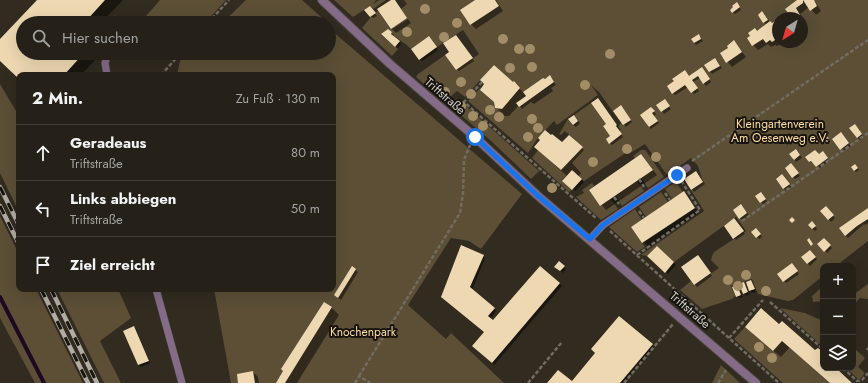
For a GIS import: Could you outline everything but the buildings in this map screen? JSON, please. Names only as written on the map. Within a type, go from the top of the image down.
[{"type":"street","name":"Triftstraße","points":[[322,0],[390,64],[475,137],[537,195],[756,383]]},
{"type":"lane","points":[[106,60],[105,64],[106,72]]},
{"type":"lane","points":[[590,239],[603,225],[686,168]]},
{"type":"lane","points":[[157,292],[182,383]]},
{"type":"path","points":[[214,16],[229,0]]},
{"type":"path","points":[[686,168],[690,162],[868,40]]},
{"type":"path","points":[[164,72],[175,60]]},
{"type":"path","points":[[482,82],[464,102],[779,383]]},
{"type":"path","points":[[742,221],[868,133]]},
{"type":"path","points":[[355,383],[460,213],[463,192],[464,160],[475,137]]},
{"type":"path","points":[[637,255],[700,210],[677,175]]},
{"type":"path","points":[[729,338],[763,300]]},
{"type":"path","points":[[770,302],[820,347]]},
{"type":"path","points":[[624,383],[675,322]]},
{"type":"path","points":[[528,383],[562,342]]},
{"type":"path","points":[[846,371],[857,381],[862,382],[868,373]]},
{"type":"path","points":[[359,376],[370,383]]},
{"type":"green space","points":[[160,0],[226,0],[211,16],[146,16]]},
{"type":"green space","points":[[246,0],[302,0],[320,16],[229,16]]},
{"type":"green space","points":[[334,0],[376,0],[373,4],[379,0],[386,0],[373,9],[370,6],[353,17]]},
{"type":"green space","name":"Kleingartenverein Am Oesenweg e.V.","points":[[404,0],[475,0],[461,10],[470,24],[499,6],[495,0],[868,0],[868,241],[840,263],[820,263],[820,278],[793,300],[788,301],[758,294],[752,279],[731,286],[735,296],[732,299],[702,309],[680,290],[691,281],[694,285],[719,268],[711,260],[714,252],[746,231],[736,217],[674,262],[657,246],[647,256],[641,255],[704,211],[691,190],[703,182],[698,166],[691,158],[667,175],[645,144],[632,152],[627,152],[584,181],[572,170],[562,180],[572,190],[569,192],[532,158],[538,150],[561,170],[582,147],[565,131],[561,135],[559,134],[568,119],[573,125],[578,121],[574,115],[591,103],[606,124],[603,126],[610,136],[610,143],[622,135],[617,128],[621,123],[599,92],[591,85],[598,95],[557,125],[554,121],[538,138],[528,153],[468,101],[481,87],[481,91],[494,102],[495,108],[502,109],[520,89],[494,65],[465,97],[457,91],[445,102],[416,77],[445,55],[456,70],[479,54],[463,30],[437,47],[429,36],[411,49],[391,34],[392,32],[388,29],[381,35],[398,49],[392,56],[362,28],[370,17],[378,11],[391,29],[401,9],[407,4]],"holes":[[[550,76],[554,83],[519,107],[516,103],[526,96],[523,92],[543,78],[545,79]]]},
{"type":"green space","name":"Knochenpark","points":[[336,34],[522,194],[481,249],[469,241],[451,238],[408,305],[446,339],[451,333],[504,383],[231,383],[215,292],[336,292],[336,72],[178,72],[180,61],[336,60]]},
{"type":"green space","points":[[0,84],[16,111],[16,206],[0,173]]},
{"type":"green space","points":[[457,98],[539,171],[531,179],[490,140],[449,105]]},
{"type":"green space","points":[[641,150],[646,151],[664,177],[648,188],[641,178],[653,170],[641,154],[635,158],[633,156]]},
{"type":"green space","points":[[637,181],[644,191],[622,206],[616,196]]},
{"type":"green space","points":[[676,182],[683,192],[672,199],[665,189]]},
{"type":"green space","points":[[592,183],[594,186],[589,190],[600,206],[611,199],[618,209],[601,220],[576,197],[584,193],[582,190]]},
{"type":"green space","points":[[661,192],[668,202],[646,217],[639,207]]},
{"type":"green space","points":[[635,209],[642,220],[631,227],[645,247],[637,252],[609,227]]},
{"type":"green space","points":[[0,216],[16,248],[16,292],[38,292],[83,383],[35,383],[0,318]]},
{"type":"green space","points":[[868,284],[868,299],[860,298],[856,302],[856,293]]},
{"type":"green space","points":[[820,289],[820,301],[813,302],[812,296]]},
{"type":"green space","points":[[58,292],[119,292],[131,318],[100,341],[121,383],[104,383]]},
{"type":"green space","points":[[780,308],[805,313],[820,320],[820,344]]},
{"type":"green space","points":[[745,327],[773,351],[782,341],[830,383],[783,383],[734,339]]},
{"type":"green space","points":[[856,350],[865,358],[858,367],[865,373],[860,379],[849,371],[856,371]]},
{"type":"green space","points":[[721,365],[740,383],[712,383]]},
{"type":"waterway","points":[[0,297],[44,383]]},
{"type":"railway","points":[[0,187],[16,219]]},
{"type":"railway","points":[[0,206],[16,238]]},
{"type":"railway","points":[[42,292],[88,383]]},
{"type":"railway","points":[[52,292],[97,383]]},
{"type":"route","points":[[475,137],[537,195],[590,239],[603,225],[677,175]]}]
